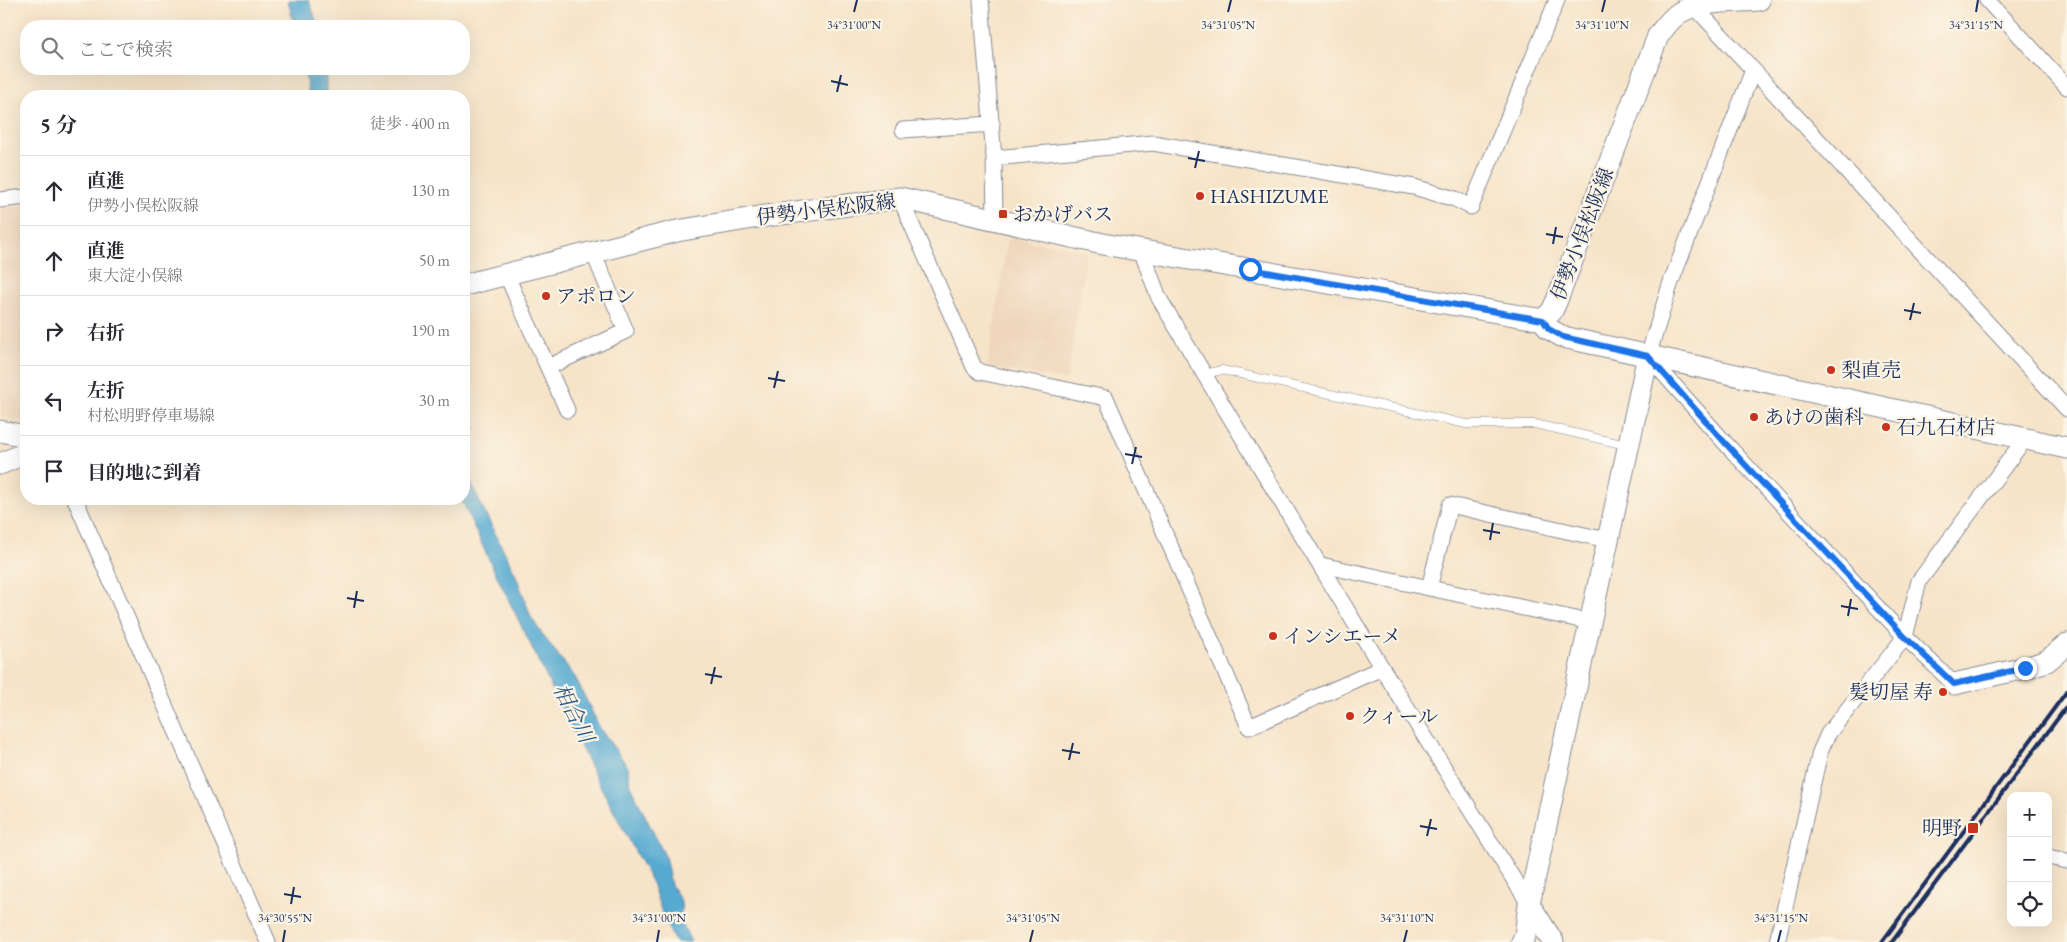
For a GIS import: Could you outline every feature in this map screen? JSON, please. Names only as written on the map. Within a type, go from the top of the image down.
[{"type":"main road","name":"伊勢小俣松阪線","points":[[470,283],[695,228],[778,214],[900,198],[1141,250],[1543,320],[1552,312],[1564,283],[1658,36],[1669,21],[1678,13],[1694,6],[1759,0]]},
{"type":"main road","points":[[1543,320],[1549,329],[1563,337],[2067,448]]},
{"type":"main road","points":[[1522,942],[1525,936],[1529,904],[1648,356]]},
{"type":"main road","points":[[0,431],[20,435]]},
{"type":"main road","points":[[0,464],[20,456]]},
{"type":"main road","points":[[1954,684],[2025,668],[2047,661],[2067,644]]},
{"type":"main road","points":[[1529,904],[1553,942]]},
{"type":"street","points":[[981,0],[992,124],[995,220]]},
{"type":"street","points":[[994,158],[1153,143],[1414,187],[1456,200],[1471,207],[1557,0]]},
{"type":"street","points":[[1987,0],[2067,87]]},
{"type":"street","points":[[1694,6],[2067,409]]},
{"type":"street","points":[[1753,70],[1671,282],[1648,356],[1905,637],[1954,684]]},
{"type":"street","points":[[903,130],[992,124]]},
{"type":"street","points":[[0,200],[20,198]]},
{"type":"street","points":[[900,198],[974,367],[980,372],[1106,398],[1248,727],[1382,668]]},
{"type":"street","points":[[1141,250],[1159,298],[1204,374],[1382,668],[1529,904]]},
{"type":"street","points":[[548,367],[626,331],[593,252]]},
{"type":"street","points":[[506,274],[567,410]]},
{"type":"street","points":[[1777,942],[1818,761],[1828,734],[1905,637],[1920,581],[2024,440]]},
{"type":"street","points":[[78,505],[268,942]]},
{"type":"street","points":[[1429,588],[1450,505],[1607,540]]},
{"type":"street","points":[[1321,566],[1590,622]]},
{"type":"street","points":[[2052,858],[2067,860]]},
{"type":"lane","points":[[1204,374],[1222,370],[1466,424],[1535,424],[1628,445]]},
{"type":"shaded area","points":[[20,206],[20,422],[0,417],[0,208]]},
{"type":"shaded area","points":[[1008,238],[1087,251],[1067,380],[987,368]]},
{"type":"water","points":[[288,0],[309,0],[316,20],[293,20]]},
{"type":"water","points":[[305,75],[326,75],[326,90],[308,90]]},
{"type":"water","points":[[470,421],[475,429],[470,433]]},
{"type":"water","name":"相合川","points":[[470,480],[515,573],[531,617],[575,677],[601,730],[628,767],[630,785],[665,856],[671,885],[681,901],[682,923],[691,942],[675,942],[664,919],[652,883],[596,778],[464,505],[470,505]]},
{"type":"railway","points":[[1882,942],[2067,691]]},
{"type":"railway","points":[[1892,942],[2067,706]]},
{"type":"place","name":"HASHIZUME","points":[[1200,196]]},
{"type":"place","name":"おかげバス","points":[[1003,214]]},
{"type":"place","name":"アポロン","points":[[546,296]]},
{"type":"place","name":"梨直売","points":[[1831,370]]},
{"type":"place","name":"あけの歯科","points":[[1754,417]]},
{"type":"place","name":"石九石材店","points":[[1886,427]]},
{"type":"place","name":"インシエーメ","points":[[1273,636]]},
{"type":"place","name":"髪切屋 寿","points":[[1943,692]]},
{"type":"place","name":"クィール","points":[[1350,716]]},
{"type":"place","name":"明野","points":[[1973,828]]},
{"type":"route","points":[[1250,269],[1543,320],[1549,329],[1563,337],[1648,356],[1659,371],[1905,637],[1954,684],[2025,668]]}]
